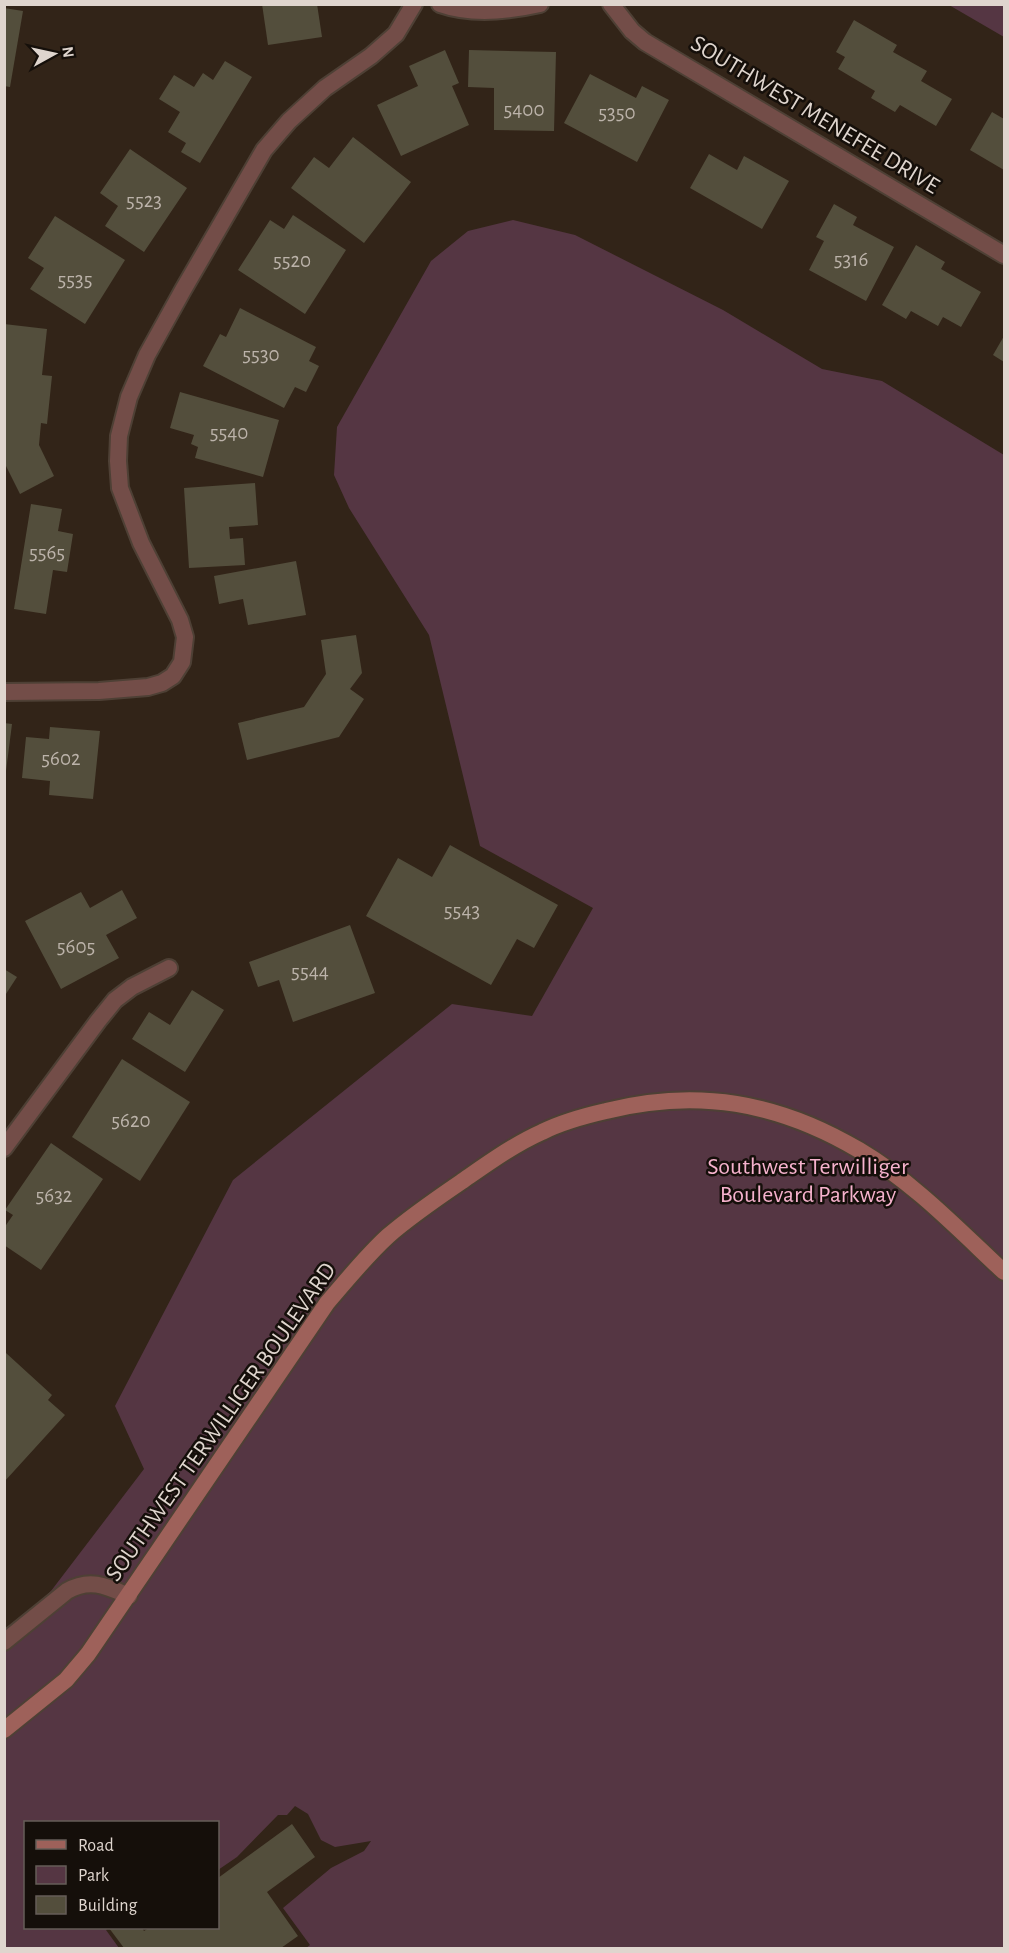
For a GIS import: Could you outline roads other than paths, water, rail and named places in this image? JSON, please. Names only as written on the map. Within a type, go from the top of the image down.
[{"type":"main road","name":"SOUTHWEST TERWILLIGER BOULEVARD","points":[[4,1730],[66,1680],[88,1654],[327,1303],[352,1274],[387,1238],[417,1212],[501,1154],[541,1132],[566,1122],[627,1106],[679,1100],[719,1101],[761,1108],[822,1131],[882,1165],[928,1200],[1005,1272]]},
{"type":"street","points":[[4,692],[99,691],[148,687],[162,683],[173,676],[182,663],[185,637],[180,620],[141,543],[120,488],[119,436],[129,397],[147,355],[177,299],[264,150],[289,121],[325,88],[371,56],[396,34],[414,4]]},
{"type":"street","points":[[440,4],[468,10],[495,11],[540,4]]},
{"type":"street","name":"SOUTHWEST MENEFEE DRIVE","points":[[611,4],[632,31],[645,42],[1005,255]]},
{"type":"street","points":[[4,1148],[115,1000],[132,987],[169,968]]},
{"type":"street","points":[[4,1642],[67,1591],[78,1585],[105,1586],[129,1596]]},
{"type":"park label","name":"Southwest Terwilliger Boulevard Parkway","points":[[808,1181]]}]
